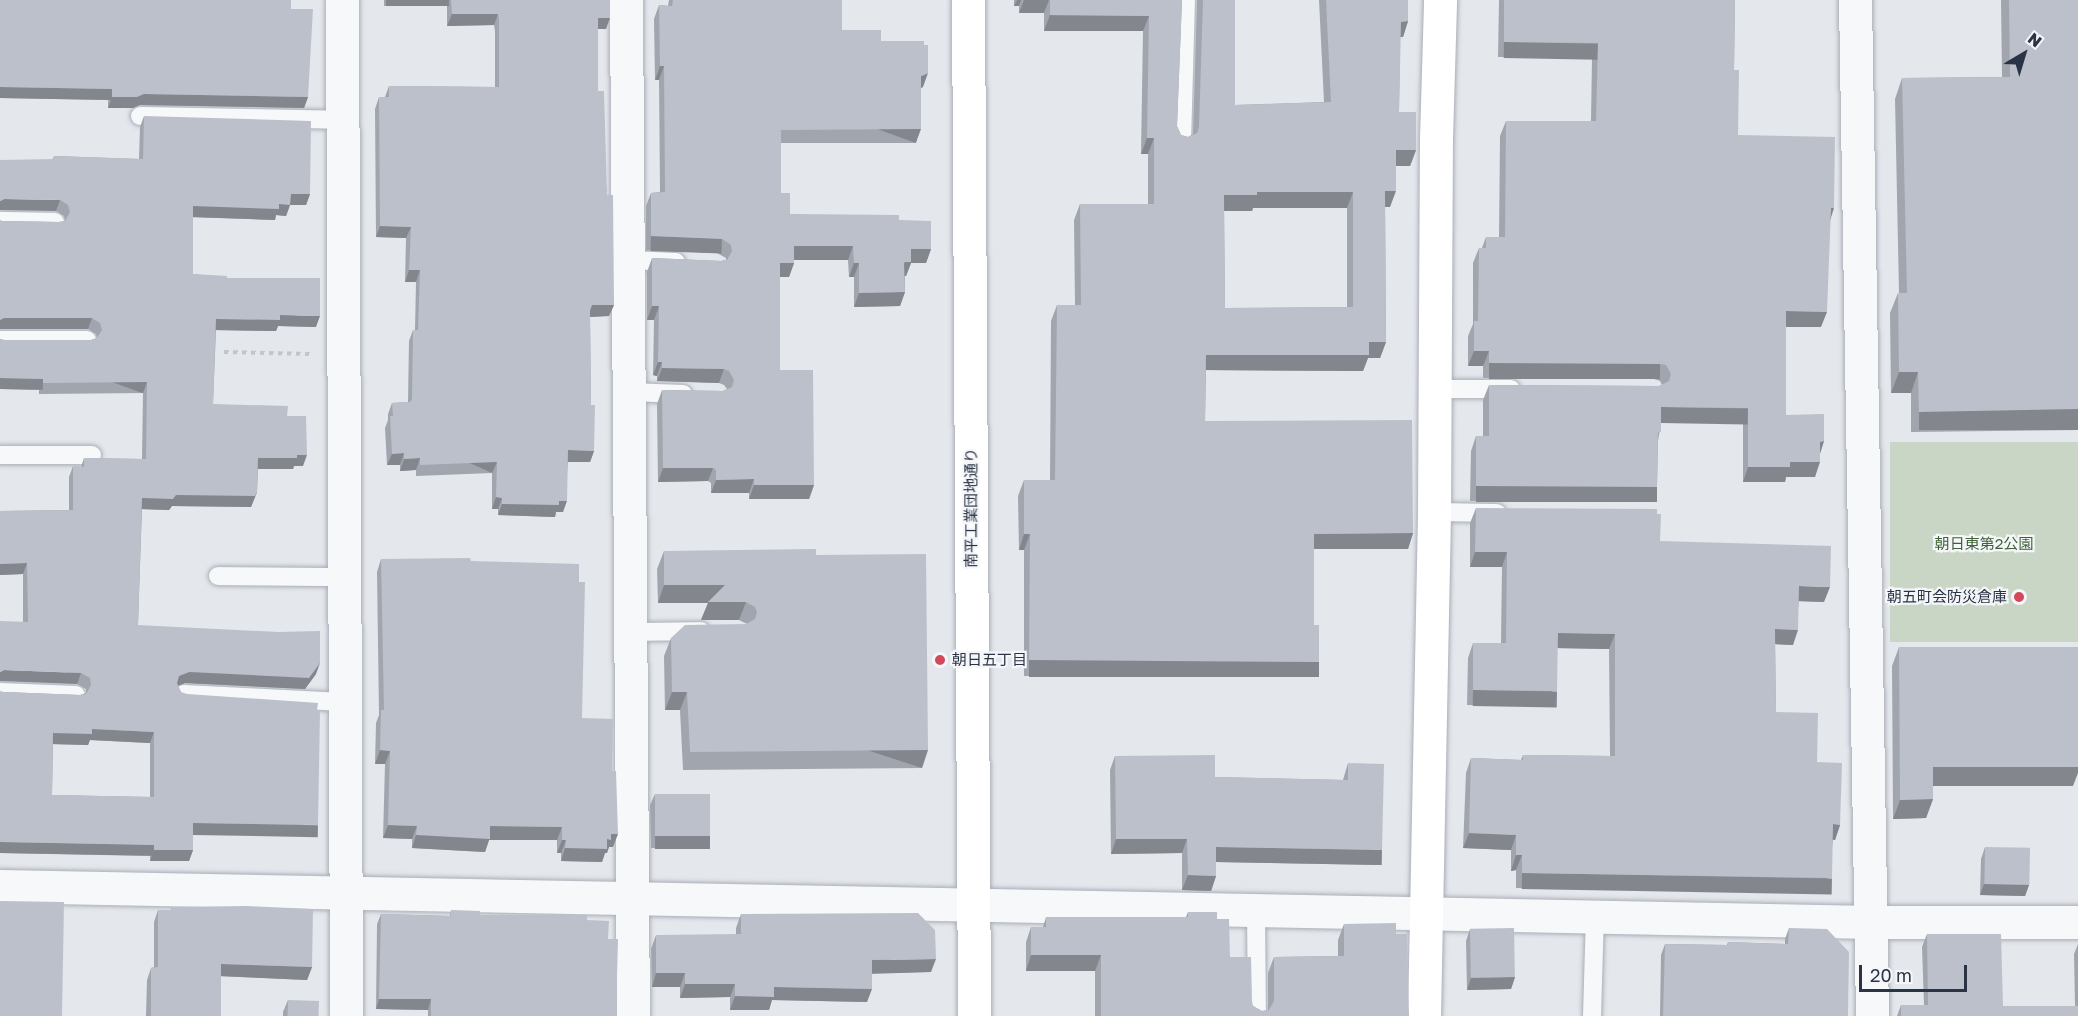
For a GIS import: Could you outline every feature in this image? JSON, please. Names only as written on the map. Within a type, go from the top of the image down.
[{"type":"street","points":[[342,0],[346,1016]]},
{"type":"street","points":[[626,0],[633,1016]]},
{"type":"street","name":"南平工業団地通り","points":[[968,0],[974,1016]]},
{"type":"street","points":[[1424,1016],[1434,513],[1436,138],[1440,0]]},
{"type":"street","points":[[1855,0],[1872,1016]]},
{"type":"street","points":[[0,886],[1872,922],[2078,922]]},
{"type":"lane","points":[[1182,142],[1186,0]]},
{"type":"lane","points":[[141,116],[342,120]]},
{"type":"lane","points":[[0,221],[55,222]]},
{"type":"lane","points":[[628,260],[694,263]]},
{"type":"lane","points":[[0,340],[87,340]]},
{"type":"lane","points":[[1435,388],[1527,389]]},
{"type":"lane","points":[[629,392],[696,394]]},
{"type":"lane","points":[[0,455],[92,455]]},
{"type":"lane","points":[[1434,513],[1516,513]]},
{"type":"lane","points":[[218,576],[344,578]]},
{"type":"lane","points":[[631,632],[717,631]]},
{"type":"lane","points":[[0,692],[76,695]]},
{"type":"lane","points":[[184,694],[344,702]]},
{"type":"lane","points":[[1256,910],[1257,1016]]},
{"type":"lane","points":[[1592,1016],[1595,917]]},
{"type":"path","points":[[224,352],[343,355]]},
{"type":"green space","name":"朝日東第2公園","points":[[1890,442],[2078,442],[2078,642],[1890,642]]},
{"type":"building","points":[[0,0],[291,0],[291,9],[313,9],[308,97],[144,94],[137,97],[112,97],[112,89],[0,87]]},
{"type":"building","points":[[451,0],[610,0],[610,18],[598,18],[598,91],[604,91],[607,195],[613,195],[614,305],[592,305],[590,310],[591,405],[595,405],[594,451],[568,450],[567,501],[559,501],[559,505],[502,504],[502,498],[496,497],[497,462],[420,465],[420,458],[404,459],[404,453],[392,454],[390,416],[393,416],[392,403],[410,402],[412,399],[413,330],[418,330],[420,270],[409,270],[411,227],[380,226],[379,97],[389,97],[389,86],[499,87],[498,14],[452,14]]},
{"type":"building","points":[[673,0],[842,0],[842,30],[881,30],[881,41],[924,41],[924,45],[928,45],[928,73],[921,76],[921,129],[781,130],[781,193],[790,193],[790,214],[899,215],[899,220],[931,221],[931,249],[911,249],[911,262],[904,262],[905,292],[859,293],[859,263],[854,263],[853,246],[794,246],[794,263],[780,263],[780,370],[813,370],[814,485],[754,485],[754,479],[716,480],[716,470],[713,468],[663,468],[662,390],[723,391],[732,387],[734,380],[729,371],[724,369],[662,368],[662,362],[658,362],[659,306],[652,306],[652,258],[721,261],[727,260],[732,251],[731,245],[722,239],[651,236],[651,193],[665,192],[664,66],[660,66],[659,5],[672,6]]},
{"type":"building","points":[[1050,0],[1182,0],[1177,126],[1181,135],[1188,137],[1197,133],[1199,127],[1203,0],[1235,0],[1235,105],[1331,102],[1326,0],[1408,0],[1408,21],[1401,22],[1399,112],[1416,112],[1416,150],[1396,150],[1396,191],[1385,191],[1386,342],[1369,342],[1369,355],[1206,355],[1205,421],[1412,420],[1413,533],[1314,534],[1314,625],[1319,625],[1319,662],[1029,660],[1030,534],[1024,534],[1024,480],[1055,480],[1057,305],[1081,305],[1080,204],[1154,204],[1154,138],[1147,138],[1149,16],[1050,15]],"holes":[[[1257,192],[1353,192],[1353,307],[1225,308],[1224,195],[1257,195]]]},
{"type":"building","points":[[1504,0],[1735,0],[1734,70],[1739,70],[1738,135],[1835,137],[1834,208],[1831,208],[1827,312],[1786,311],[1786,415],[1824,414],[1824,441],[1820,442],[1820,462],[1790,462],[1790,467],[1748,467],[1748,408],[1661,407],[1657,487],[1476,486],[1476,436],[1489,436],[1489,385],[1659,386],[1669,381],[1671,374],[1666,365],[1660,364],[1489,363],[1489,351],[1474,351],[1474,321],[1478,321],[1479,248],[1486,248],[1486,237],[1505,237],[1506,121],[1596,121],[1598,43],[1504,42]]},
{"type":"building","points":[[2009,0],[2078,0],[2078,409],[1919,412],[1918,372],[1899,372],[1898,293],[1907,293],[1902,78],[2010,77]]},
{"type":"building","points":[[144,116],[311,121],[310,194],[291,194],[290,205],[279,204],[279,209],[193,206],[193,274],[227,276],[227,278],[320,278],[320,316],[280,315],[280,320],[216,319],[213,404],[288,406],[287,416],[306,416],[307,455],[297,455],[297,458],[258,458],[255,496],[176,495],[173,499],[142,498],[138,625],[278,632],[320,631],[320,663],[309,678],[189,672],[179,676],[177,683],[181,692],[187,694],[318,703],[317,710],[320,710],[318,825],[193,823],[193,850],[154,850],[154,845],[0,842],[0,691],[80,695],[86,694],[91,685],[90,678],[81,673],[4,670],[0,672],[0,621],[28,622],[27,563],[0,564],[0,511],[73,510],[73,466],[84,467],[84,458],[146,459],[147,382],[43,383],[43,379],[0,378],[0,339],[91,340],[97,338],[102,330],[100,323],[92,318],[4,318],[0,320],[0,220],[59,222],[65,221],[70,212],[68,205],[60,200],[4,199],[0,201],[0,160],[54,159],[54,156],[143,159]],"holes":[[[92,729],[154,732],[154,797],[52,795],[53,733],[92,734]]]},
{"type":"building","points":[[1476,508],[1657,509],[1657,514],[1661,514],[1660,541],[1831,546],[1830,587],[1799,586],[1798,630],[1775,629],[1776,712],[1818,713],[1817,762],[1842,763],[1840,825],[1833,824],[1832,878],[1522,873],[1522,855],[1516,855],[1516,835],[1469,833],[1471,758],[1523,760],[1523,755],[1615,756],[1615,634],[1558,633],[1557,691],[1473,690],[1473,643],[1506,643],[1507,552],[1475,552]]},
{"type":"building","points":[[816,549],[816,555],[926,554],[928,750],[690,752],[687,692],[672,692],[671,638],[685,625],[746,624],[755,619],[757,612],[755,607],[746,602],[708,602],[725,585],[664,585],[664,551]]},
{"type":"building","points":[[470,558],[471,561],[579,564],[579,582],[585,582],[582,718],[613,719],[612,771],[616,771],[618,834],[611,834],[611,840],[607,839],[607,849],[565,848],[566,840],[562,840],[562,827],[490,826],[490,839],[416,835],[417,826],[388,825],[390,751],[380,750],[381,710],[384,710],[381,559]]},
{"type":"building","points":[[1899,647],[2078,647],[2078,767],[1933,767],[1933,799],[1900,800]]},
{"type":"building","points":[[1215,755],[1215,777],[1348,780],[1348,763],[1384,764],[1382,850],[1216,847],[1216,876],[1188,875],[1187,839],[1116,839],[1115,756]]},
{"type":"building","points":[[655,794],[710,794],[710,836],[655,836]]},
{"type":"building","points":[[1985,847],[2030,848],[2029,885],[1984,884]]},
{"type":"building","points":[[0,901],[64,902],[62,1016],[0,1016]]},
{"type":"building","points":[[246,906],[313,909],[312,967],[221,964],[221,1016],[151,1016],[151,968],[158,967],[158,910],[172,910],[172,907]]},
{"type":"building","points":[[451,910],[480,911],[480,915],[587,915],[587,920],[609,921],[608,939],[618,939],[616,1016],[431,1016],[431,999],[379,999],[381,914],[451,916]]},
{"type":"building","points":[[1188,912],[1217,912],[1217,919],[1229,919],[1230,957],[1251,957],[1253,1006],[1262,1011],[1269,1010],[1274,1001],[1274,957],[1344,956],[1344,924],[1396,923],[1396,934],[1407,934],[1409,1016],[1101,1016],[1101,955],[1031,955],[1031,927],[1046,927],[1046,917],[1188,917]]},
{"type":"building","points":[[918,913],[935,930],[936,959],[872,960],[872,989],[774,987],[774,997],[735,996],[735,984],[685,984],[685,973],[656,973],[656,935],[741,934],[741,914]]},
{"type":"building","points":[[1514,928],[1515,977],[1471,978],[1470,929]]},
{"type":"building","points":[[1789,928],[1827,929],[1849,952],[1848,1016],[1663,1016],[1665,944],[1728,945],[1728,942],[1788,944]]},
{"type":"building","points":[[1927,934],[2001,934],[2003,1006],[2078,1006],[2078,1016],[1901,1016],[1901,1005],[1928,1005]]},
{"type":"building","points":[[288,1000],[319,1001],[318,1016],[287,1016]]},
{"type":"place","name":"朝五町会防災倉庫","points":[[2019,597]]},
{"type":"place","name":"朝日五丁目","points":[[940,660]]}]
